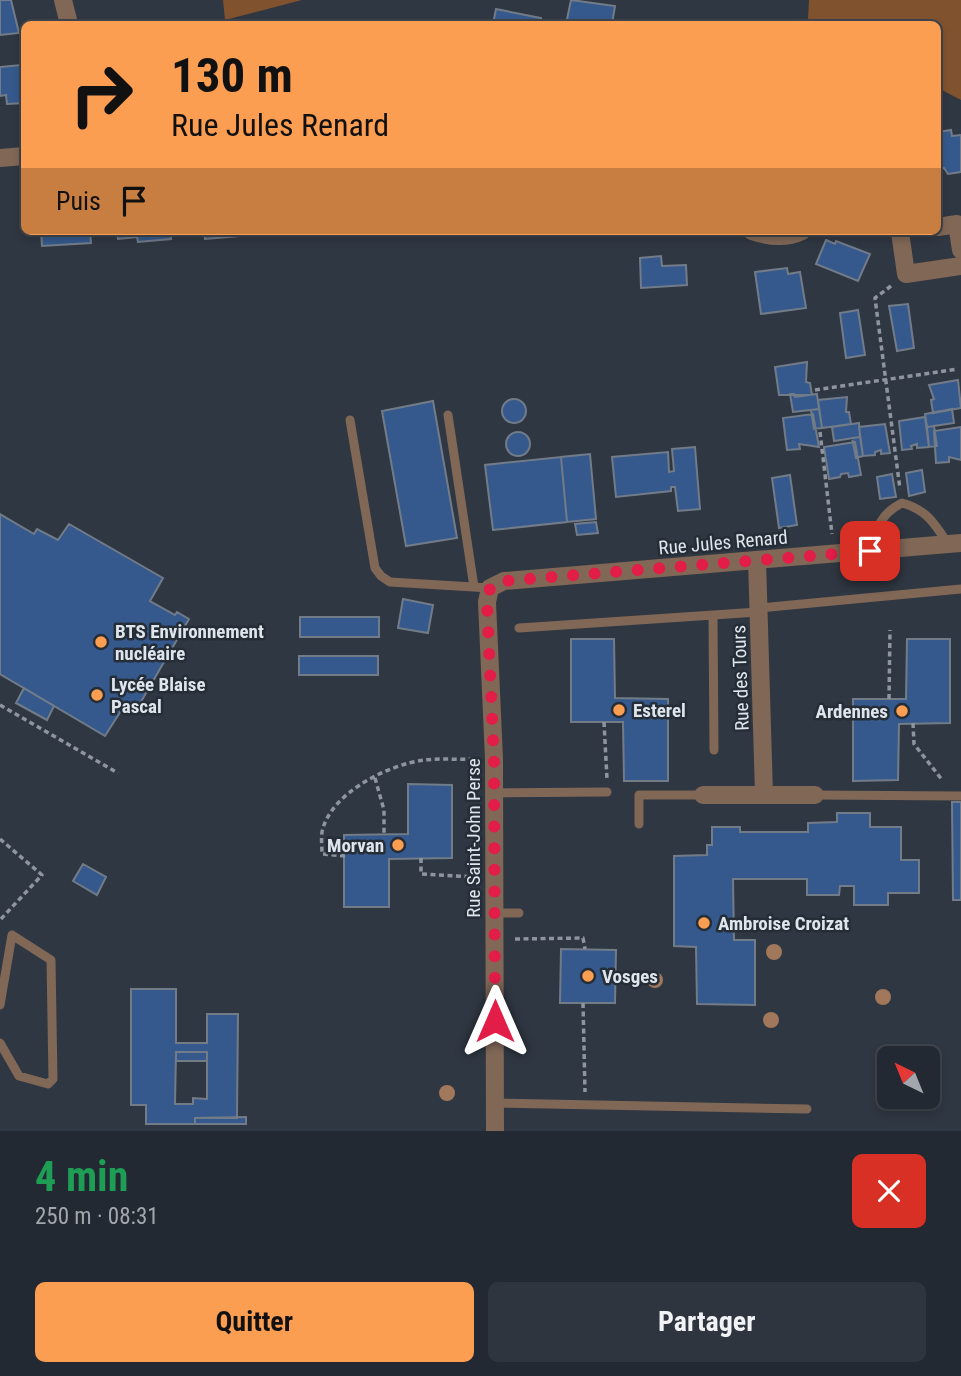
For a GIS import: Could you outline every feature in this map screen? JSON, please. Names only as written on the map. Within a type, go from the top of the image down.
[{"type":"street","points":[[64,0],[68,21]]},
{"type":"street","points":[[0,158],[21,156]]},
{"type":"street","points":[[941,227],[957,224],[961,250]]},
{"type":"street","points":[[765,235],[794,235]]},
{"type":"street","points":[[902,235],[906,274],[961,266]]},
{"type":"street","name":"Rue Jules Renard","points":[[482,587],[504,581],[954,544]]},
{"type":"street","name":"Rue des Tours","points":[[757,560],[764,794]]},
{"type":"street","name":"Rue Saint-John Perse","points":[[482,587],[487,603],[494,760],[495,1131]]},
{"type":"street","points":[[703,795],[815,795]]},
{"type":"lane","points":[[350,420],[375,568],[381,576],[390,582],[482,587],[448,415]]},
{"type":"lane","points":[[870,551],[878,524],[887,510],[902,503],[916,507],[932,519],[954,544]]},
{"type":"lane","points":[[519,628],[713,615],[961,589]]},
{"type":"lane","points":[[713,615],[713,750]]},
{"type":"lane","points":[[494,793],[607,792]]},
{"type":"lane","points":[[639,824],[639,795],[703,795]]},
{"type":"lane","points":[[815,795],[961,796]]},
{"type":"lane","points":[[494,913],[519,912]]},
{"type":"lane","points":[[0,1005],[12,935],[51,960],[53,1079],[48,1084],[19,1076],[0,1043]]},
{"type":"lane","points":[[495,1103],[807,1109]]},
{"type":"path","points":[[902,503],[875,298],[906,274]]},
{"type":"path","points":[[815,390],[958,369]]},
{"type":"path","points":[[820,432],[834,554]]},
{"type":"path","points":[[889,699],[890,630]]},
{"type":"path","points":[[0,705],[118,773]]},
{"type":"path","points":[[604,722],[607,792]]},
{"type":"path","points":[[913,723],[914,744],[946,785],[944,796]]},
{"type":"path","points":[[345,856],[322,854],[322,832],[326,821],[348,794],[406,763],[426,760],[494,760]]},
{"type":"path","points":[[375,778],[384,810],[384,834]]},
{"type":"path","points":[[0,839],[42,875],[0,920]]},
{"type":"path","points":[[421,858],[421,874],[494,878]]},
{"type":"path","points":[[495,939],[583,938],[585,949]]},
{"type":"path","points":[[583,1003],[586,1104]]},
{"type":"shaded area","points":[[223,0],[302,0],[225,20]]},
{"type":"shaded area","points":[[809,0],[961,0],[961,100],[941,90],[941,21],[808,19]]},
{"type":"building","points":[[0,0],[11,0],[19,33],[0,35]]},
{"type":"building","points":[[571,0],[615,6],[612,21],[567,21]]},
{"type":"building","points":[[496,9],[541,18],[540,21],[494,21]]},
{"type":"building","points":[[21,65],[21,103],[7,104],[6,95],[0,96],[0,67]]},
{"type":"building","points":[[951,130],[952,136],[961,135],[961,172],[948,174],[944,168],[941,169],[941,132]]},
{"type":"building","points":[[41,235],[90,235],[91,243],[42,246]]},
{"type":"building","points":[[118,235],[170,235],[171,239],[138,242],[137,237],[118,239]]},
{"type":"building","points":[[204,235],[240,235],[240,236],[205,239]]},
{"type":"building","points":[[826,240],[870,254],[858,281],[816,264]]},
{"type":"building","points":[[661,256],[662,266],[686,265],[687,285],[641,288],[640,258]]},
{"type":"building","points":[[787,268],[788,274],[800,272],[806,308],[761,314],[755,272]]},
{"type":"building","points":[[908,304],[914,348],[897,351],[889,306]]},
{"type":"building","points":[[858,310],[865,355],[846,358],[840,313]]},
{"type":"building","points":[[807,362],[806,382],[810,383],[812,395],[779,395],[775,367]]},
{"type":"building","points":[[958,380],[961,408],[933,413],[931,400],[934,399],[929,385]]},
{"type":"building","points":[[790,394],[795,397],[817,394],[819,409],[793,412]]},
{"type":"building","points":[[847,397],[846,412],[849,412],[851,424],[822,428],[818,400]]},
{"type":"building","points":[[509,399],[519,399],[526,406],[526,416],[519,423],[509,423],[502,416],[502,406]]},
{"type":"building","points":[[433,401],[457,538],[406,546],[382,411]]},
{"type":"building","points":[[819,409],[822,428],[814,429],[811,410]]},
{"type":"building","points":[[952,409],[954,423],[927,427],[925,414]]},
{"type":"building","points":[[813,414],[819,447],[799,444],[800,449],[787,450],[783,418]]},
{"type":"building","points":[[925,417],[929,447],[917,448],[917,444],[911,446],[912,449],[902,450],[899,421]]},
{"type":"building","points":[[859,423],[860,437],[834,441],[832,427]]},
{"type":"building","points":[[885,424],[890,453],[881,454],[881,450],[875,452],[875,455],[863,456],[859,427]]},
{"type":"building","points":[[934,426],[937,446],[929,447],[927,427]]},
{"type":"building","points":[[961,427],[961,460],[949,457],[949,462],[936,463],[934,431]]},
{"type":"building","points":[[518,432],[527,435],[530,444],[527,453],[518,456],[509,453],[506,444],[509,435]]},
{"type":"building","points":[[860,437],[863,456],[856,458],[852,438]]},
{"type":"building","points":[[855,442],[861,475],[849,477],[848,473],[829,479],[824,447]]},
{"type":"building","points":[[695,447],[700,509],[678,511],[675,487],[671,487],[671,491],[616,497],[612,457],[668,452],[669,472],[674,471],[672,449]]},
{"type":"building","points":[[590,454],[596,519],[567,522],[561,457]]},
{"type":"building","points":[[561,457],[567,522],[493,530],[485,465]]},
{"type":"building","points":[[922,470],[925,492],[909,496],[906,473]]},
{"type":"building","points":[[892,474],[896,497],[880,499],[877,477]]},
{"type":"building","points":[[790,475],[797,525],[779,528],[772,478]]},
{"type":"building","points":[[0,514],[34,534],[37,529],[58,540],[69,524],[163,578],[150,601],[175,615],[177,612],[189,619],[135,712],[124,706],[105,736],[0,674]]},
{"type":"building","points":[[596,522],[598,533],[577,535],[575,524]]},
{"type":"building","points":[[403,599],[433,605],[428,633],[398,628]]},
{"type":"building","points":[[300,617],[379,617],[379,637],[300,637]]},
{"type":"building","name":"Esterel","points":[[571,639],[614,639],[615,698],[668,699],[668,781],[624,781],[623,722],[571,722]]},
{"type":"building","name":"Ardennes","points":[[907,639],[950,639],[950,723],[899,724],[898,780],[853,781],[853,699],[906,699]]},
{"type":"building","points":[[299,656],[378,656],[378,675],[299,675]]},
{"type":"building","points":[[24,688],[54,706],[47,720],[16,703]]},
{"type":"building","name":"Morvan","points":[[408,784],[452,785],[452,858],[389,859],[389,907],[344,907],[344,835],[408,834]]},
{"type":"building","points":[[952,802],[961,802],[961,900],[953,900]]},
{"type":"building","name":"Ambroise Croizat","points":[[837,813],[870,813],[870,827],[901,827],[901,860],[919,860],[919,893],[888,893],[888,905],[854,905],[854,886],[840,886],[839,895],[807,895],[807,879],[733,879],[734,940],[755,940],[755,1005],[697,1004],[696,947],[674,946],[674,856],[707,855],[707,845],[712,845],[712,827],[740,827],[740,832],[808,832],[808,823],[837,822]]},
{"type":"building","points":[[83,864],[106,877],[97,895],[73,881]]},
{"type":"building","name":"Vosges","points":[[561,949],[616,950],[615,1003],[560,1003]]},
{"type":"building","points":[[131,989],[176,989],[176,1043],[207,1043],[207,1014],[238,1014],[237,1118],[195,1118],[195,1124],[146,1124],[146,1105],[131,1105]],"holes":[[[176,1052],[207,1052],[207,1099],[193,1098],[193,1104],[175,1104]]]},
{"type":"building","points":[[176,1052],[207,1052],[207,1061],[176,1061]]},
{"type":"building","points":[[246,1117],[246,1124],[195,1124],[195,1118]]},
{"type":"place","name":"BTS Environnement nucléaire","points":[[101,642]]},
{"type":"place","name":"Lycée Blaise Pascal","points":[[97,695]]},
{"type":"place","name":"Esterel","points":[[619,710]]},
{"type":"place","name":"Ardennes","points":[[902,711]]},
{"type":"place","name":"Morvan","points":[[398,845]]},
{"type":"place","name":"Ambroise Croizat","points":[[704,923]]},
{"type":"place","name":"Vosges","points":[[588,976]]},
{"type":"route","points":[[495,1021],[494,760],[487,603],[490,588],[504,581],[870,551]]}]
